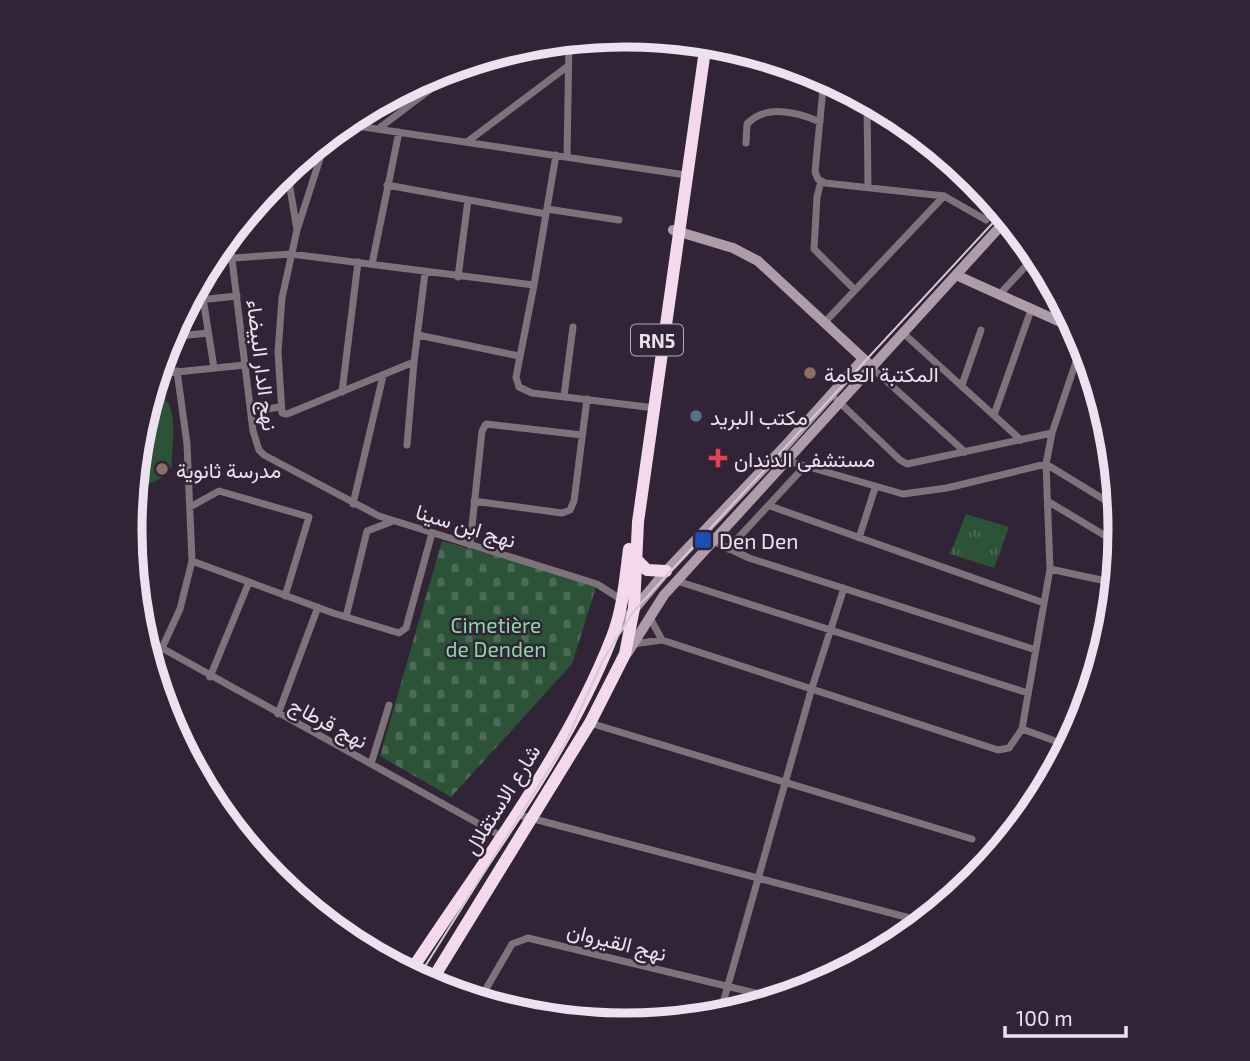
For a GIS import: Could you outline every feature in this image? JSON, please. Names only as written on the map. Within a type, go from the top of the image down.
[{"type":"highway","name":"RN5","points":[[623,662],[651,407],[699,53]]},
{"type":"highway","name":"RN5","points":[[683,174],[704,54]]},
{"type":"highway","name":"RN5","points":[[628,604],[636,559],[651,407]]},
{"type":"highway","points":[[636,559],[647,570],[666,571]]},
{"type":"highway","name":"شارع الاستقلال","points":[[417,966],[575,718],[628,604]]},
{"type":"highway","name":"شارع الاستقلال","points":[[435,975],[590,723],[623,662]]},
{"type":"main road","points":[[623,662],[649,615],[677,581],[1000,227]]},
{"type":"main road","points":[[675,231],[747,254],[871,367]]},
{"type":"main road","points":[[956,275],[1060,322]]},
{"type":"main road","points":[[628,604],[666,571],[863,359]]},
{"type":"street","points":[[567,157],[569,50]]},
{"type":"street","points":[[467,142],[568,66]]},
{"type":"street","points":[[378,130],[435,86]]},
{"type":"street","points":[[823,90],[815,172],[821,181],[814,249],[855,290]]},
{"type":"street","points":[[746,144],[747,124],[759,114],[789,112],[820,122]]},
{"type":"street","points":[[867,112],[868,187]]},
{"type":"street","points":[[360,127],[683,174]]},
{"type":"street","points":[[372,264],[399,132]]},
{"type":"street","points":[[321,155],[297,230],[282,298],[278,352],[279,407],[287,414],[414,362]]},
{"type":"street","points":[[555,155],[534,285],[519,356],[516,377],[519,387],[532,393],[651,407]]},
{"type":"street","points":[[821,181],[944,196],[986,220]]},
{"type":"street","points":[[289,184],[297,230]]},
{"type":"street","points":[[387,185],[546,212],[619,220]]},
{"type":"street","points":[[825,323],[944,196]]},
{"type":"street","points":[[458,277],[468,200]]},
{"type":"street","name":"نهج الدار البيضاء","points":[[232,250],[251,412],[259,450],[301,476]]},
{"type":"street","points":[[233,258],[291,254],[425,274],[534,285]]},
{"type":"street","points":[[342,392],[358,262]]},
{"type":"street","points":[[999,295],[1028,264]]},
{"type":"street","points":[[407,445],[425,274]]},
{"type":"street","points":[[214,368],[202,299],[237,296]]},
{"type":"street","points":[[994,415],[1031,310]]},
{"type":"street","points":[[564,396],[573,327]]},
{"type":"street","points":[[962,385],[981,330]]},
{"type":"street","points":[[902,332],[1021,440]]},
{"type":"street","points":[[184,335],[208,333]]},
{"type":"street","points":[[418,335],[519,356]]},
{"type":"street","points":[[633,644],[662,640],[811,691],[998,750],[1010,748],[1022,729],[1050,569],[1046,464],[1052,433],[1077,360]]},
{"type":"street","points":[[168,373],[245,365]]},
{"type":"street","points":[[871,367],[965,452]]},
{"type":"street","points":[[162,648],[180,609],[191,561],[187,444],[177,372]]},
{"type":"street","points":[[353,504],[383,376]]},
{"type":"street","points":[[831,394],[907,464],[1052,433]]},
{"type":"street","points":[[474,501],[567,512],[574,501],[587,399]]},
{"type":"street","points":[[251,412],[279,407]]},
{"type":"street","points":[[470,545],[486,424],[582,435]]},
{"type":"street","points":[[788,461],[875,488],[915,494],[1046,464],[1107,501]]},
{"type":"street","points":[[729,549],[804,467]]},
{"type":"street","name":"نهج ابن سينا","points":[[301,476],[353,504],[393,521],[597,583],[628,604]]},
{"type":"street","points":[[859,538],[875,488]]},
{"type":"street","points":[[190,507],[219,491],[309,517],[285,596]]},
{"type":"street","points":[[1049,502],[1108,537]]},
{"type":"street","points":[[770,506],[1044,603]]},
{"type":"street","points":[[346,617],[367,531],[393,521]]},
{"type":"street","points":[[191,561],[285,596],[399,633],[403,631],[432,533]]},
{"type":"street","points":[[713,541],[844,589],[1037,650]]},
{"type":"street","points":[[1050,569],[1105,581]]},
{"type":"street","points":[[677,581],[1028,693]]},
{"type":"street","points":[[211,677],[249,582]]},
{"type":"street","points":[[723,1003],[811,691],[844,589]]},
{"type":"street","points":[[278,714],[318,607]]},
{"type":"street","points":[[649,615],[662,640]]},
{"type":"street","name":"نهج قرطاج","points":[[155,644],[501,836]]},
{"type":"street","points":[[371,764],[389,705]]},
{"type":"street","points":[[590,723],[972,839]]},
{"type":"street","points":[[1022,729],[1059,742]]},
{"type":"street","points":[[514,814],[912,919]]},
{"type":"street","name":"نهج القيروان","points":[[483,992],[512,944],[528,937],[760,994]]},
{"type":"green space","points":[[161,395],[172,413],[172,467],[155,481],[145,484],[151,436]]},
{"type":"green space","points":[[966,514],[1009,527],[994,568],[950,554]]},
{"type":"green space","name":"Cimetière de Denden","points":[[442,541],[597,584],[572,664],[451,797],[380,756]]},
{"type":"tram line","points":[[423,969],[565,744],[603,660],[633,612],[995,220]]},
{"type":"place","name":"المكتبة العامة","points":[[810,373]]},
{"type":"place","name":"مكتب البريد","points":[[696,416]]},
{"type":"place","name":"مستشفى الدندان","points":[[718,458]]},
{"type":"place","name":"مدرسة ثانوية","points":[[162,469]]},
{"type":"place","name":"Den Den","points":[[703,540]]}]
